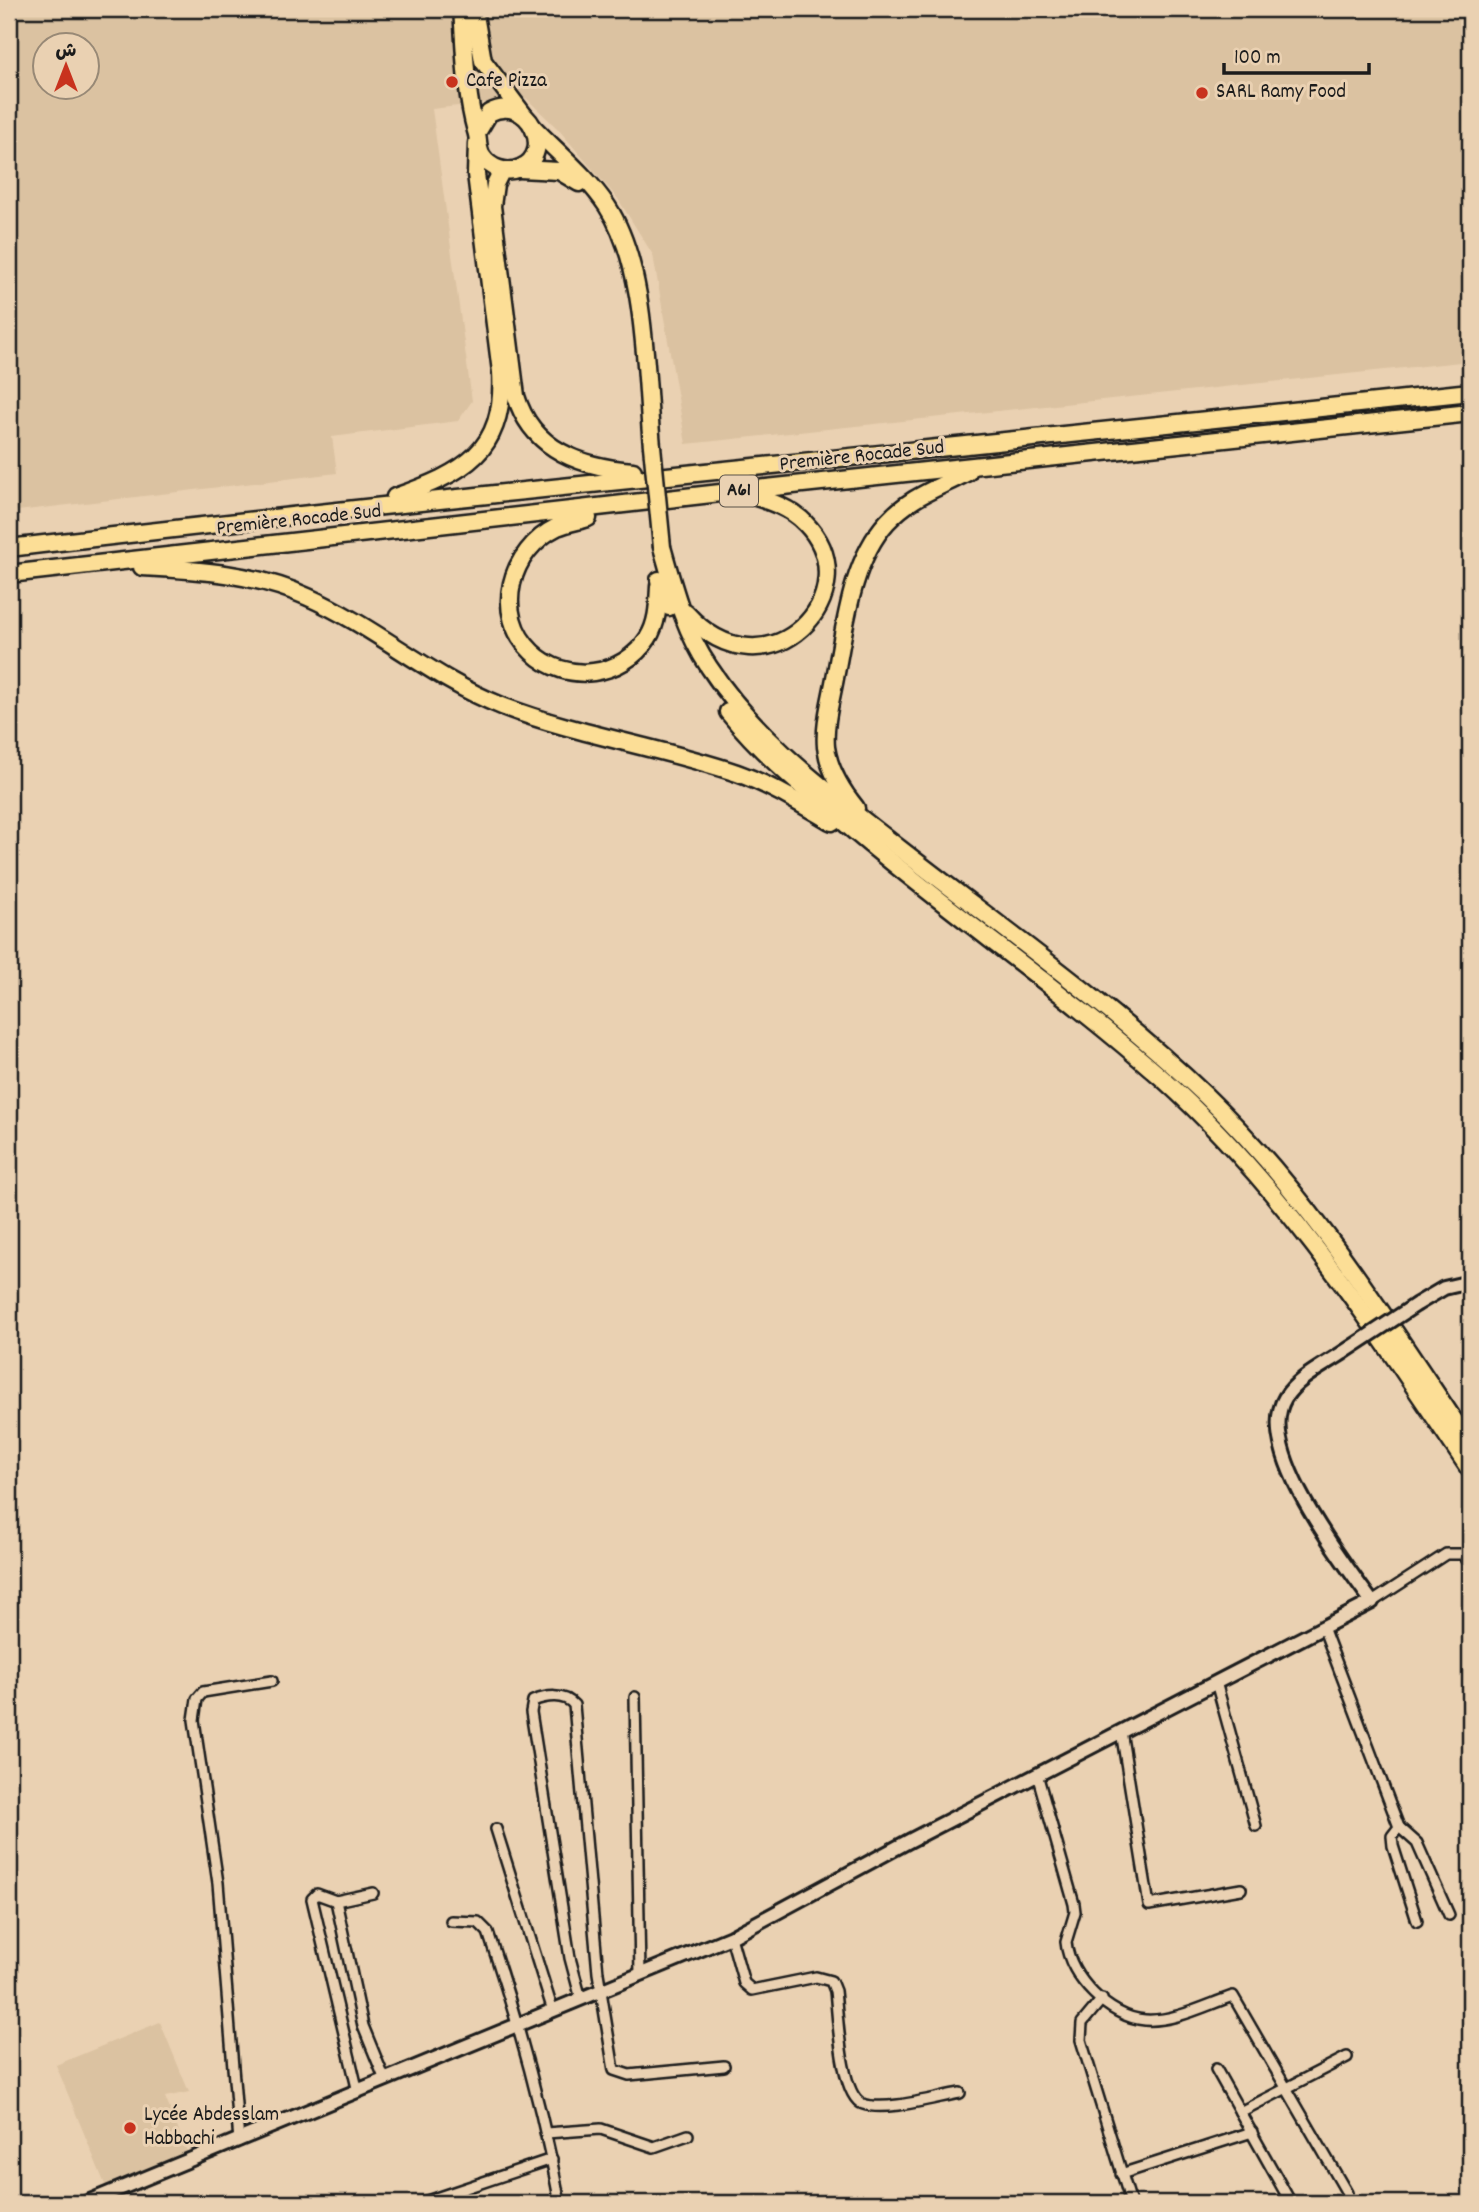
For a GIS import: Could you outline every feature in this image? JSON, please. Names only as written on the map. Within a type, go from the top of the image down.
[{"type":"highway","points":[[462,9],[470,111],[486,161],[511,169],[549,169],[569,175],[601,208],[611,224],[622,253],[632,303],[659,547],[657,613],[649,638],[635,654],[612,668],[585,673],[550,665],[532,652],[513,622],[510,595],[512,579],[525,554],[558,527],[617,507]]},
{"type":"highway","points":[[474,9],[477,42],[483,61],[529,121],[594,189],[620,228],[629,251],[638,301],[648,447]]},
{"type":"highway","points":[[371,505],[450,477],[479,453],[498,421],[503,397],[501,372],[476,174],[477,138],[483,118],[496,110],[511,109],[529,121],[536,151],[495,184],[492,205],[516,396],[525,419],[547,444],[584,464],[613,470],[684,473]]},
{"type":"highway","name":"Première Rocade Sud","points":[[9,548],[371,505],[911,452],[1470,392]]},
{"type":"highway","name":"Première Rocade Sud","points":[[9,574],[617,507],[738,491],[1470,413]]},
{"type":"highway","points":[[869,834],[839,783],[826,746],[830,705],[860,569],[874,539],[898,511],[927,489],[978,466]]},
{"type":"highway","points":[[678,605],[707,635],[726,644],[748,649],[770,646],[796,634],[815,613],[826,575],[823,552],[812,532],[796,516],[773,503],[738,491]]},
{"type":"highway","points":[[659,547],[678,605],[707,665],[753,725],[777,751],[869,834],[1124,1046],[1192,1107],[1266,1185],[1330,1264],[1470,1470]]},
{"type":"highway","points":[[87,565],[212,571],[281,586],[338,612],[433,670],[502,706],[738,773],[869,834]]},
{"type":"highway","points":[[659,580],[677,629],[726,709],[768,758],[1122,1022],[1239,1128],[1336,1249],[1470,1444]]},
{"type":"street","points":[[1372,1602],[1312,1516],[1284,1457],[1279,1411],[1285,1397],[1298,1383],[1444,1288],[1470,1282]]},
{"type":"street","points":[[85,2203],[102,2201],[239,2141],[731,1937],[1037,1774],[1372,1602],[1446,1554],[1463,1554],[1470,1564]]},
{"type":"street","points":[[1323,1627],[1399,1827],[1417,1843],[1449,1915]]},
{"type":"street","points":[[239,2141],[218,1882],[194,1720],[197,1699],[203,1692],[272,1681]]},
{"type":"street","points":[[1216,1682],[1256,1826]]},
{"type":"street","points":[[581,1999],[570,1958],[531,1712],[533,1701],[544,1697],[568,1698],[574,1705],[601,1991],[614,2070],[629,2075],[724,2066]]},
{"type":"street","points":[[635,1697],[640,1975]]},
{"type":"street","points":[[1121,1731],[1149,1905],[1241,1889]]},
{"type":"street","points":[[1037,1774],[1074,1905],[1066,1948],[1083,1984],[1122,2012],[1146,2020],[1177,2015],[1233,1996],[1346,2193]]},
{"type":"street","points":[[1399,1827],[1392,1836],[1393,1846],[1417,1920]]},
{"type":"street","points":[[496,1829],[553,2011]]},
{"type":"street","points":[[358,2092],[312,1899],[317,1894],[336,1901],[373,1893]]},
{"type":"street","points":[[336,1901],[363,2026],[385,2080]]},
{"type":"street","points":[[451,1922],[478,1922],[488,1932],[519,2025],[552,2158],[560,2203]]},
{"type":"street","points":[[731,1937],[744,1983],[752,1990],[816,1976],[831,1981],[835,1991],[845,2076],[854,2098],[862,2104],[889,2105],[960,2093]]},
{"type":"street","points":[[1102,1999],[1082,2023],[1080,2034],[1131,2203]]},
{"type":"street","points":[[1240,2112],[1347,2057]]},
{"type":"street","points":[[1216,2069],[1291,2203]]},
{"type":"street","points":[[546,2133],[601,2129],[654,2147],[688,2135]]},
{"type":"street","points":[[1121,2174],[1252,2132]]},
{"type":"street","points":[[421,2203],[552,2158]]},
{"type":"shaded area","points":[[9,9],[1470,9],[1470,361],[686,444],[653,255],[618,199],[558,129],[526,98],[432,109],[472,401],[458,421],[332,437],[337,473],[9,512]]},
{"type":"shaded area","name":"Lycée Abdesslam Habbachi","points":[[160,2022],[189,2092],[165,2097],[190,2159],[108,2192],[56,2065]]},
{"type":"place","name":"Cafe Pizza","points":[[452,82]]},
{"type":"place","name":"SARL Ramy Food","points":[[1202,93]]},
{"type":"place","name":"Lycée Abdesslam Habbachi","points":[[130,2128]]}]
